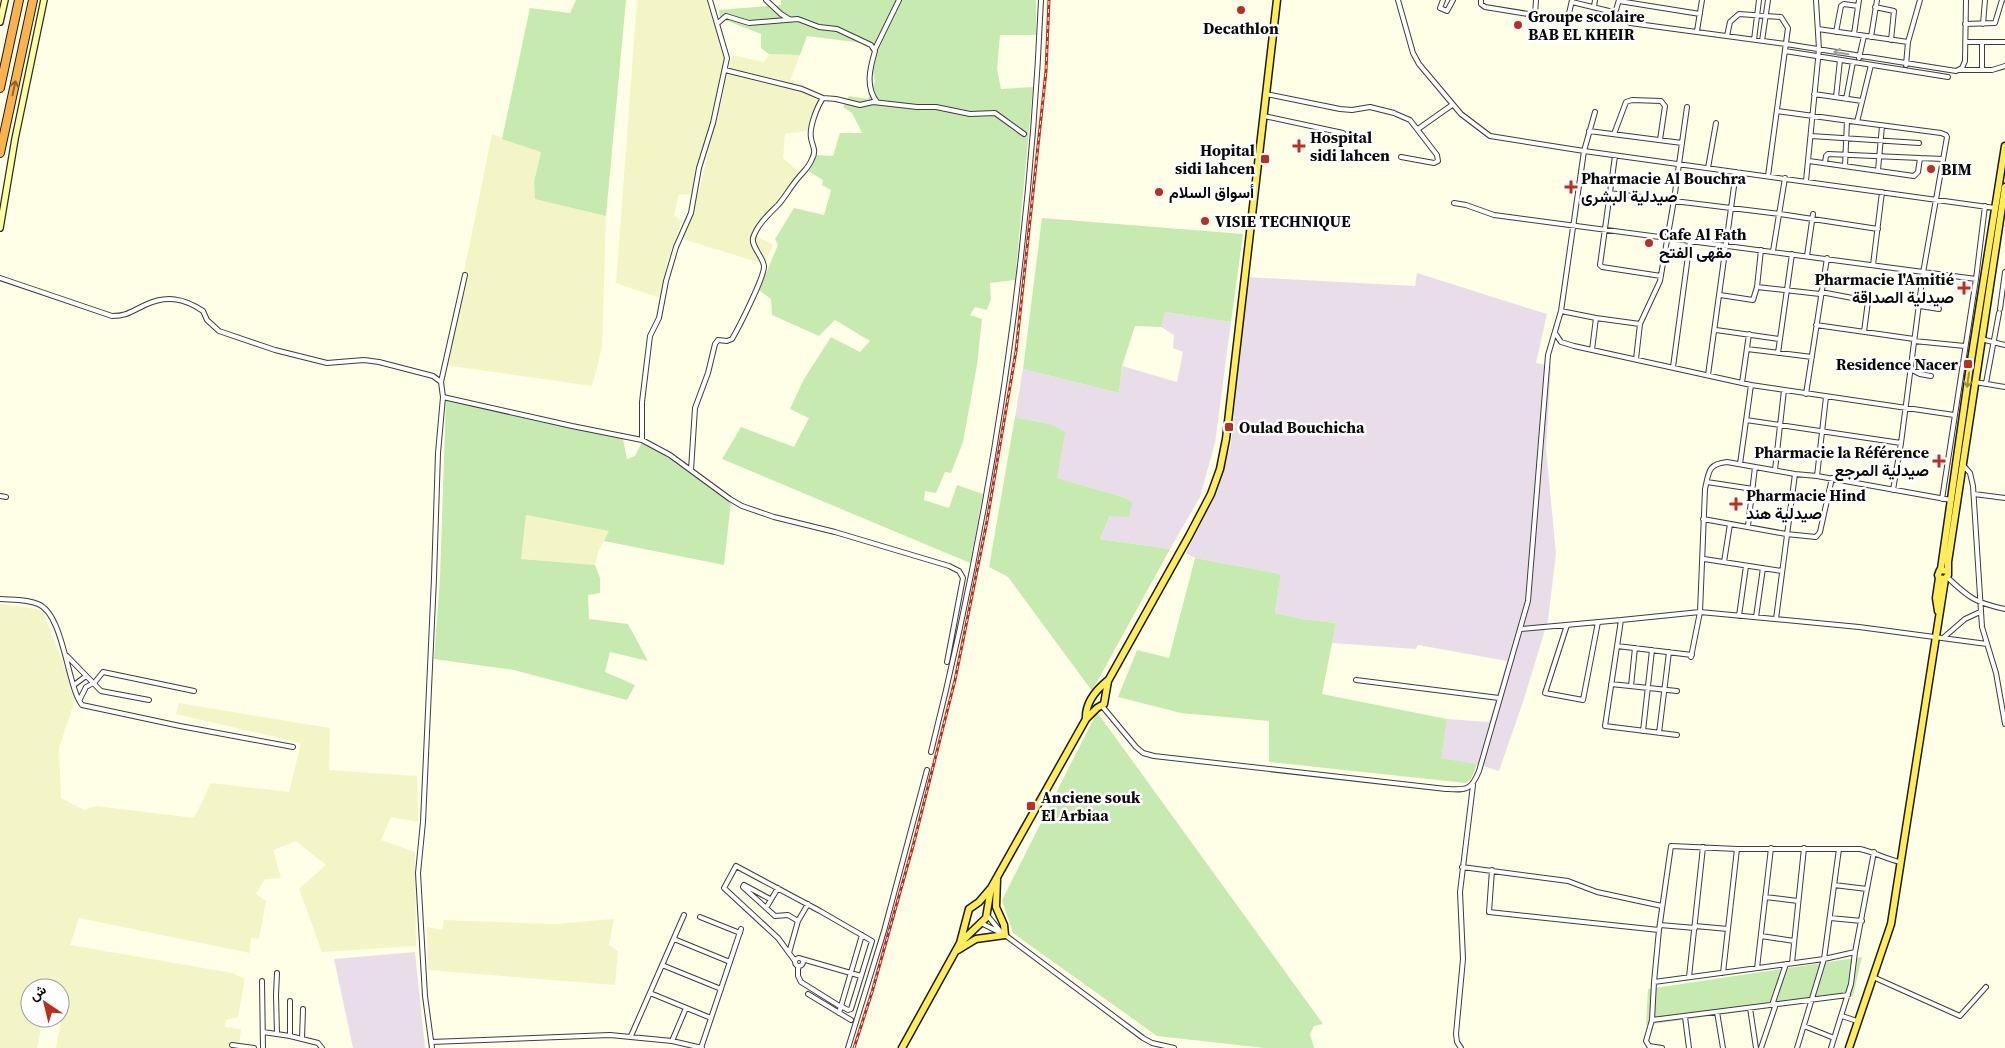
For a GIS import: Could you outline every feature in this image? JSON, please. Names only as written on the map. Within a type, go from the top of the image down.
[{"type":"highway","points":[[0,88],[19,0]]},
{"type":"highway","points":[[0,153],[33,0]]},
{"type":"main road","points":[[902,1048],[960,943],[969,909],[991,888],[1086,719],[1105,702],[1104,696],[1108,681],[1189,536],[1211,494],[1220,469],[1225,445],[1277,0]]},
{"type":"main road","points":[[1944,575],[1951,500],[1975,382],[1999,209],[2005,146]]},
{"type":"main road","points":[[1849,1048],[1891,924],[1935,636],[1938,612],[1936,598],[1944,575],[1999,209],[2005,187]]},
{"type":"main road","points":[[1086,719],[1086,710],[1091,696],[1108,681]]},
{"type":"main road","points":[[1096,693],[1104,696]]},
{"type":"main road","points":[[1090,702],[1093,706],[1100,707]]},
{"type":"main road","points":[[955,952],[976,939],[1003,933],[1005,927],[996,907],[997,877]]},
{"type":"main road","points":[[960,943],[984,920],[991,888]]},
{"type":"main road","points":[[975,905],[982,906],[986,913]]},
{"type":"main road","points":[[968,917],[972,923],[980,923]]},
{"type":"street","points":[[0,22],[5,0]]},
{"type":"street","points":[[0,228],[15,139],[44,0]]},
{"type":"street","points":[[642,440],[642,402],[650,336],[659,318],[666,281],[676,247],[691,212],[725,70],[727,55],[710,0]]},
{"type":"street","points":[[766,0],[789,19]]},
{"type":"street","points":[[877,102],[871,95],[870,68],[875,48],[899,0]]},
{"type":"street","points":[[931,752],[977,546],[1002,404],[1023,242],[1035,118],[1042,0]]},
{"type":"street","points":[[1443,0],[1440,8],[1447,12],[1453,0]]},
{"type":"street","points":[[1481,0],[1482,5],[1485,7],[1566,20],[1572,1],[1614,11],[1619,0],[1700,14]]},
{"type":"street","points":[[1535,15],[1536,0]]},
{"type":"street","points":[[1594,7],[1596,0]]},
{"type":"street","points":[[1697,31],[1702,0]]},
{"type":"street","points":[[1754,40],[1759,0]]},
{"type":"street","points":[[1762,41],[1768,0]]},
{"type":"street","points":[[1806,181],[1819,49],[1816,0]]},
{"type":"street","points":[[1854,34],[1858,0]]},
{"type":"street","points":[[1870,37],[1876,0]]},
{"type":"street","points":[[1905,70],[1908,42],[1920,0]]},
{"type":"street","points":[[1960,70],[1964,66],[1966,0]]},
{"type":"street","points":[[1983,24],[1985,0]]},
{"type":"street","points":[[1965,24],[1993,24],[1996,22],[2002,0]]},
{"type":"street","points":[[1398,1],[1415,57],[1452,105],[1473,125],[1490,136],[1615,156],[1999,209]]},
{"type":"street","points":[[1836,32],[1841,6],[1858,6]]},
{"type":"street","points":[[1875,7],[1894,10],[1891,40]]},
{"type":"street","points":[[776,10],[779,21]]},
{"type":"street","points":[[1727,36],[1730,22],[1736,16],[1743,13],[1781,17],[1788,28],[1768,176]]},
{"type":"street","points":[[718,23],[726,16],[749,23],[798,19],[819,27],[837,29],[875,48]]},
{"type":"street","points":[[1630,23],[1786,44],[1951,71],[1999,69],[2005,66]]},
{"type":"street","points":[[1818,29],[1908,42]]},
{"type":"street","points":[[1858,63],[1864,36]]},
{"type":"street","points":[[1966,42],[2005,42]]},
{"type":"street","points":[[1982,42],[1982,70]]},
{"type":"street","points":[[1785,51],[1948,76]]},
{"type":"street","points":[[1836,97],[1840,60]]},
{"type":"street","points":[[1846,99],[1853,62]]},
{"type":"street","points":[[1857,122],[1871,65]]},
{"type":"street","points":[[725,70],[802,89],[823,98],[860,105],[868,102],[877,102],[917,108],[936,107],[970,114],[995,113],[1024,134]]},
{"type":"street","points":[[1266,94],[1340,109],[1352,110],[1370,107],[1409,119],[1437,155],[1438,162],[1434,163],[1401,157]]},
{"type":"street","points":[[1814,94],[1862,102]]},
{"type":"street","points":[[691,470],[695,408],[708,373],[715,344],[718,340],[729,341],[733,338],[764,267],[753,242],[753,237],[768,215],[806,171],[813,158],[814,148],[811,132],[816,111],[823,98]]},
{"type":"street","points":[[1614,134],[1626,102],[1632,100],[1660,101],[1665,106],[1660,140]]},
{"type":"street","points":[[1418,129],[1452,105]]},
{"type":"street","points":[[1636,359],[1640,324],[1661,276],[1687,107]]},
{"type":"street","points":[[1778,111],[1946,135],[1948,138],[1923,273],[1920,306],[1893,490]]},
{"type":"street","points":[[1462,1048],[1457,1042],[1456,1034],[1464,959],[1459,902],[1473,784],[1479,771],[1521,629],[1530,587],[1548,354],[1561,311],[1584,151],[1595,112]]},
{"type":"street","points":[[1264,116],[1344,133]]},
{"type":"street","points":[[1844,166],[1847,121]]},
{"type":"street","points":[[1708,168],[1716,123]]},
{"type":"street","points":[[1878,170],[1882,126]]},
{"type":"street","points":[[1589,130],[1682,144]]},
{"type":"street","points":[[1810,136],[1919,143]]},
{"type":"street","points":[[1825,163],[1827,155],[1845,154],[1944,159]]},
{"type":"street","points":[[1615,156],[1604,229],[1601,266],[1661,276]]},
{"type":"street","points":[[1809,161],[1916,175],[1920,158]]},
{"type":"street","points":[[1708,375],[1716,330],[1736,172]]},
{"type":"street","points":[[1773,251],[1785,178]]},
{"type":"street","points":[[1873,265],[1882,192]]},
{"type":"street","points":[[1610,193],[1674,200],[1731,210],[1780,214],[1878,229]]},
{"type":"street","points":[[1454,203],[1466,205],[1494,215],[1976,279]]},
{"type":"street","points":[[1942,499],[1976,279],[1985,206]]},
{"type":"street","points":[[1807,256],[1813,214]]},
{"type":"street","points":[[1673,367],[1690,241]]},
{"type":"street","points":[[1720,295],[1753,300],[1760,250]]},
{"type":"street","points":[[1778,353],[1792,254]]},
{"type":"street","points":[[1806,394],[1827,258]]},
{"type":"street","points":[[1986,383],[2005,272]]},
{"type":"street","points":[[432,1048],[425,996],[418,873],[424,822],[438,453],[443,397],[441,382],[465,275]]},
{"type":"street","points":[[0,278],[112,316],[124,316],[146,304],[166,298],[185,300],[203,311],[206,320],[219,331],[268,348],[327,363],[364,360],[379,362],[433,376],[441,382]]},
{"type":"street","points":[[1756,287],[1821,293],[1868,301],[1864,332]]},
{"type":"street","points":[[1920,306],[1938,309]]},
{"type":"street","points":[[1561,311],[1640,324]]},
{"type":"street","points":[[1592,350],[1596,318]]},
{"type":"street","points":[[1816,325],[1965,346]]},
{"type":"street","points":[[1716,330],[1779,339]]},
{"type":"street","points":[[1555,333],[1561,342],[1751,385],[1954,415]]},
{"type":"street","points":[[1742,383],[1749,334]]},
{"type":"street","points":[[1981,339],[2005,345]]},
{"type":"street","points":[[1747,349],[1812,358]]},
{"type":"street","points":[[1910,369],[1920,374],[1931,376]]},
{"type":"street","points":[[1975,382],[2005,387]]},
{"type":"street","points":[[1740,464],[1751,385]]},
{"type":"street","points":[[1775,470],[1784,390]]},
{"type":"street","points":[[443,397],[642,440],[670,455],[742,506],[774,517],[835,532],[938,562],[957,570],[963,578],[948,662]]},
{"type":"street","points":[[1817,476],[1826,397]]},
{"type":"street","points":[[1746,420],[1901,443]]},
{"type":"street","points":[[1617,646],[1692,656],[1700,612],[1707,482],[1709,472],[1716,464],[1727,462],[1755,466],[1951,500]]},
{"type":"street","points":[[1960,463],[1972,478],[1980,612],[1996,673],[2005,724]]},
{"type":"street","points":[[1748,526],[1755,466]]},
{"type":"street","points":[[1776,619],[1795,474]]},
{"type":"street","points":[[1704,519],[1786,534],[1818,536],[1832,478]]},
{"type":"street","points":[[1707,482],[1753,489]]},
{"type":"street","points":[[1974,494],[2005,498]]},
{"type":"street","points":[[0,496],[6,497]]},
{"type":"street","points":[[1724,562],[1730,524]]},
{"type":"street","points":[[1704,559],[1782,571]]},
{"type":"street","points":[[1739,616],[1746,566]]},
{"type":"street","points":[[1756,617],[1763,568]]},
{"type":"street","points":[[1944,575],[1980,604],[2005,609]]},
{"type":"street","points":[[0,599],[37,603],[45,608],[55,626],[79,702],[85,706],[293,747]]},
{"type":"street","points":[[1521,629],[1700,612],[1935,636],[1987,644]]},
{"type":"street","points":[[1943,638],[1965,619],[1980,612]]},
{"type":"street","points":[[1621,620],[1604,726],[1677,735]]},
{"type":"street","points":[[1567,625],[1545,693],[1583,700],[1598,622]]},
{"type":"street","points":[[1631,686],[1635,648]]},
{"type":"street","points":[[1643,731],[1652,650]]},
{"type":"street","points":[[1659,733],[1669,652]]},
{"type":"street","points":[[65,655],[100,691],[149,700]]},
{"type":"street","points":[[79,702],[83,691],[103,672],[194,691]]},
{"type":"street","points":[[74,685],[86,676]]},
{"type":"street","points":[[1356,680],[1500,698]]},
{"type":"street","points":[[1611,684],[1677,691]]},
{"type":"street","points":[[1100,707],[1136,748],[1154,756],[1446,789],[1465,790],[1473,784]]},
{"type":"street","points":[[848,1048],[888,917],[927,770]]},
{"type":"street","points":[[1662,1048],[1650,1046],[1646,1041],[1652,1020],[1659,930],[1672,846],[1737,849],[1860,849],[1900,862]]},
{"type":"street","points":[[1689,977],[1703,847]]},
{"type":"street","points":[[1757,968],[1771,848]]},
{"type":"street","points":[[1792,963],[1804,848]]},
{"type":"street","points":[[1723,973],[1737,849]]},
{"type":"street","points":[[1798,1048],[1824,959],[1839,849]]},
{"type":"street","points":[[1831,1048],[1848,995],[1874,852]]},
{"type":"street","points":[[736,866],[778,888],[872,941],[851,1009],[848,1010],[801,982],[798,978],[798,966],[778,938],[724,888],[736,866]]},
{"type":"street","points":[[1462,867],[1568,881],[1597,892],[1662,906]]},
{"type":"street","points":[[1492,870],[1489,912],[1659,930]]},
{"type":"street","points":[[770,899],[744,885],[743,887],[775,916],[788,915],[798,921]]},
{"type":"street","points":[[1834,885],[1867,889]]},
{"type":"street","points":[[766,908],[778,888]]},
{"type":"street","points":[[1765,898],[1798,901]]},
{"type":"street","points":[[788,953],[798,921],[808,904]]},
{"type":"street","points":[[986,913],[1003,933],[1143,1038],[1152,1043],[1174,1048]]},
{"type":"street","points":[[631,1036],[684,915]]},
{"type":"street","points":[[431,1042],[631,1036],[672,1041],[702,1048],[740,931],[700,917]]},
{"type":"street","points":[[1830,918],[1862,921]]},
{"type":"street","points":[[980,923],[1003,933]]},
{"type":"street","points":[[1660,924],[1728,929]]},
{"type":"street","points":[[839,1013],[862,935]]},
{"type":"street","points":[[1761,936],[1794,941]]},
{"type":"street","points":[[674,939],[730,962]]},
{"type":"street","points":[[1654,982],[1824,959],[1855,952]]},
{"type":"street","points":[[795,961],[798,958],[861,976]]},
{"type":"street","points":[[798,966],[803,963],[802,959]]},
{"type":"street","points":[[1761,1048],[1786,964]]},
{"type":"street","points":[[662,966],[721,989]]},
{"type":"street","points":[[277,972],[277,1034]]},
{"type":"street","points":[[1873,977],[1960,1016],[1986,987]]},
{"type":"street","points":[[262,981],[263,1048]]},
{"type":"street","points":[[650,993],[711,1018]]},
{"type":"street","points":[[808,994],[851,1020]]},
{"type":"street","points":[[1652,1020],[1848,995]]},
{"type":"street","points":[[290,1001],[290,1036]]},
{"type":"street","points":[[672,1041],[686,1008]]},
{"type":"street","points":[[1750,1008],[1756,1048]]},
{"type":"street","points":[[302,1039],[303,1009]]},
{"type":"street","points":[[1717,1012],[1723,1048]]},
{"type":"street","points":[[1842,1016],[1858,1021]]},
{"type":"street","points":[[1685,1017],[1689,1048]]},
{"type":"street","points":[[1804,1026],[1834,1038]]},
{"type":"street","points":[[263,1032],[318,1043],[322,1048]]},
{"type":"street","points":[[232,1045],[254,1048]]},
{"type":"shaded area","points":[[1417,273],[1547,314],[1536,363],[1551,366],[1546,449],[1556,554],[1548,620],[1523,702],[1499,771],[1477,764],[1440,758],[1447,719],[1489,722],[1507,661],[1418,645],[1416,649],[1332,643],[1336,623],[1302,619],[1275,613],[1281,574],[1195,558],[1186,553],[1218,489],[1231,444],[1246,277],[1415,286]]},
{"type":"shaded area","points":[[1165,312],[1231,322],[1215,443],[1200,497],[1170,549],[1100,539],[1110,516],[1132,502],[1123,497],[1057,478],[1050,424],[1015,417],[1023,369],[1119,393],[1122,366],[1177,382],[1183,352],[1173,348],[1174,335],[1161,327]]},
{"type":"shaded area","points":[[415,952],[425,1048],[353,1048],[334,959]]},
{"type":"green space","points":[[576,0],[626,0],[606,216],[535,199],[534,182],[541,152],[502,139],[530,8],[570,13]]},
{"type":"green space","points":[[637,0],[711,0],[728,51],[694,195],[679,194],[674,215],[682,221],[667,262],[660,298],[616,283]]},
{"type":"green space","points":[[781,0],[1036,0],[1036,35],[1000,35],[997,69],[1001,89],[1033,87],[1015,280],[990,283],[991,299],[987,310],[975,307],[970,315],[982,319],[977,365],[963,442],[951,473],[945,472],[936,493],[925,491],[924,500],[949,508],[957,485],[983,494],[970,563],[722,459],[741,427],[794,447],[809,418],[790,409],[804,379],[831,337],[860,352],[870,341],[835,320],[819,336],[772,315],[771,299],[759,290],[778,245],[775,239],[794,208],[824,215],[831,190],[822,185],[823,180],[808,171],[817,155],[833,156],[840,133],[862,133],[852,113],[843,107],[849,96],[868,99],[875,81],[873,71],[879,45],[807,36],[800,55],[769,54],[761,48],[761,34],[720,18],[719,10],[781,5]]},
{"type":"green space","points":[[769,54],[800,55],[790,80],[824,95],[814,113],[812,130],[785,134],[783,158],[800,173],[778,198],[756,236],[773,245],[764,264],[683,239],[700,187],[732,55],[764,62]]},
{"type":"green space","points":[[492,134],[541,152],[534,182],[536,199],[606,216],[602,347],[592,386],[445,365]]},
{"type":"green space","points":[[1042,218],[1243,234],[1231,322],[1165,312],[1161,327],[1135,326],[1122,366],[1119,393],[1023,369]]},
{"type":"green space","points":[[446,399],[623,439],[627,459],[635,456],[642,442],[675,461],[731,502],[724,565],[604,541],[609,531],[526,515],[521,559],[595,565],[600,578],[600,593],[588,595],[589,619],[628,624],[648,661],[610,652],[605,672],[635,685],[627,700],[514,670],[434,659],[440,578]]},
{"type":"green space","points":[[1015,417],[1050,424],[1065,432],[1057,478],[1123,497],[1132,502],[1129,517],[1110,516],[1100,539],[1170,549],[1092,691],[1008,577],[989,567]]},
{"type":"green space","points":[[526,515],[610,531],[599,550],[595,565],[521,559]]},
{"type":"green space","points":[[1195,558],[1281,574],[1275,613],[1302,619],[1336,623],[1322,694],[1447,719],[1441,758],[1477,764],[1471,779],[1466,783],[1269,762],[1269,721],[1181,713],[1118,697],[1137,650],[1169,658]]},
{"type":"green space","points":[[0,604],[42,610],[76,697],[59,748],[61,798],[84,810],[96,806],[194,818],[211,783],[289,792],[301,743],[176,714],[179,703],[330,728],[329,770],[417,776],[418,822],[391,817],[381,840],[415,852],[416,946],[322,952],[299,889],[326,865],[296,841],[273,850],[281,878],[265,879],[256,894],[266,901],[259,939],[251,938],[250,953],[79,918],[70,945],[232,973],[245,979],[238,1017],[226,1020],[225,1027],[241,1029],[239,1048],[56,1048],[60,1028],[70,1028],[70,978],[20,978],[20,1028],[41,1028],[37,1048],[0,1048]]},
{"type":"green space","points":[[1097,712],[1323,1024],[1314,1026],[1310,1034],[1314,1048],[1265,1048],[1157,1036],[1013,933],[1002,900]]},
{"type":"green space","points":[[614,919],[609,945],[618,951],[615,985],[428,970],[427,927],[442,930],[444,920],[554,924]]},
{"type":"green space","points":[[1862,957],[1853,996],[1646,1025],[1648,989]]},
{"type":"railway","points":[[854,1048],[872,992],[913,846],[955,680],[987,521],[1016,351],[1046,71],[1049,0]]},
{"type":"place","name":"Decathlon","points":[[1241,10]]},
{"type":"place","name":"Groupe scolaire BAB EL KHEIR","points":[[1518,25]]},
{"type":"place","name":"Hospital sidi lahcen","points":[[1299,146]]},
{"type":"place","name":"Hopital sidi lahcen","points":[[1265,159]]},
{"type":"place","name":"BIM","points":[[1931,169]]},
{"type":"place","name":"Pharmacie Al Bouchra صيدلية البشرى","points":[[1571,187]]},
{"type":"place","name":"أسواق السلام","points":[[1159,192]]},
{"type":"place","name":"VISIE TECHNIQUE","points":[[1205,221]]},
{"type":"place","name":"Cafe Al Fath مقهى الفتح","points":[[1649,243]]},
{"type":"place","name":"Pharmacie l'Amitié صيدلية الصداقة","points":[[1964,288]]},
{"type":"place","name":"Residence Nacer","points":[[1968,364]]},
{"type":"place","name":"Oulad Bouchicha","points":[[1229,427]]},
{"type":"place","name":"Pharmacie la Référence صيدلية المرجع","points":[[1939,461]]},
{"type":"place","name":"Pharmacie Hind صيدلية هند","points":[[1736,504]]},
{"type":"place","name":"Anciene souk El Arbiaa","points":[[1031,806]]}]
